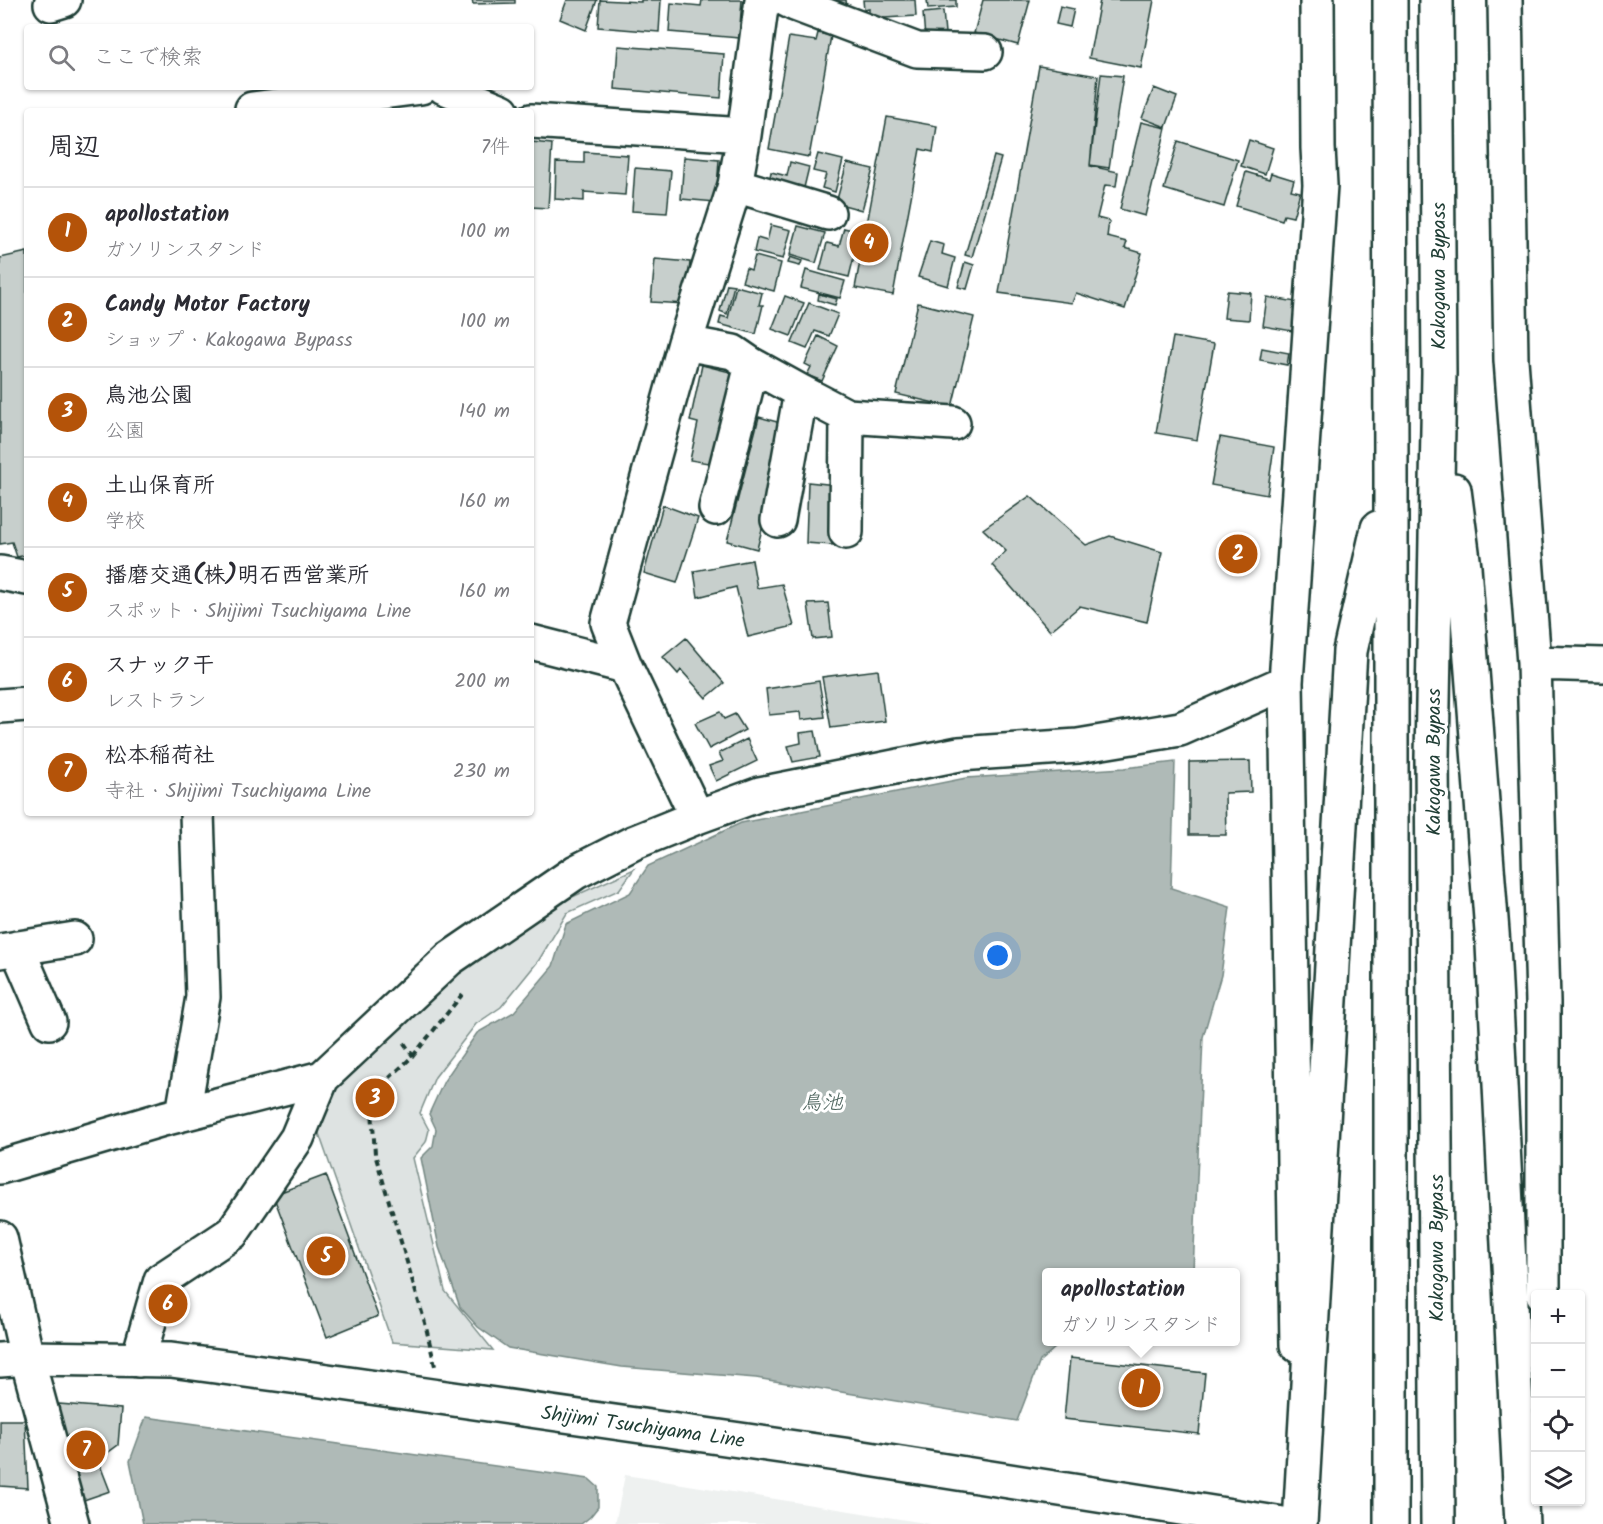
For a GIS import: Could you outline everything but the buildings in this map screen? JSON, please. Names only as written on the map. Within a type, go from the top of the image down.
[{"type":"main road","points":[[697,817],[624,666],[608,622],[685,343],[735,185],[762,0]]},
{"type":"main road","points":[[787,0],[917,50],[985,52]]},
{"type":"main road","points":[[1300,1524],[1286,682],[1320,185],[1317,0]]},
{"type":"main road","points":[[1390,0],[1391,1524]]},
{"type":"main road","name":"Kakogawa Bypass","points":[[1436,0],[1439,373],[1432,758],[1438,1513]]},
{"type":"main road","points":[[1505,0],[1511,360],[1534,663],[1543,1002],[1543,1290]]},
{"type":"main road","points":[[271,108],[382,102],[413,90]]},
{"type":"main road","points":[[451,90],[495,108]]},
{"type":"main road","points":[[534,121],[744,135]]},
{"type":"main road","points":[[735,185],[828,213]]},
{"type":"main road","points":[[685,343],[733,352],[752,365],[848,416],[953,423]]},
{"type":"main road","points":[[716,508],[752,365]]},
{"type":"main road","points":[[1439,373],[1464,567],[1493,945],[1522,1524]]},
{"type":"main road","points":[[778,519],[801,392]]},
{"type":"main road","points":[[846,532],[848,416]]},
{"type":"main road","points":[[1300,1524],[1350,651],[1391,472]]},
{"type":"main road","points":[[0,573],[24,577]]},
{"type":"main road","points":[[534,643],[624,666]]},
{"type":"main road","points":[[1534,663],[1603,665]]},
{"type":"main road","points":[[138,1360],[160,1280],[232,1233],[297,1138],[322,1078],[449,959],[576,872],[635,842],[760,794],[959,754],[1078,746],[1180,729],[1286,682]]},
{"type":"main road","points":[[0,706],[24,704]]},
{"type":"main road","points":[[183,1114],[203,996],[197,816]]},
{"type":"main road","points":[[49,1022],[9,950],[75,939]]},
{"type":"main road","points":[[0,1167],[183,1114],[322,1078]]},
{"type":"main road","points":[[0,1238],[13,1359],[72,1524]]},
{"type":"main road","name":"Shijimi Tsuchiyama Line","points":[[13,1359],[171,1360],[832,1453],[1282,1524]]},
{"type":"main road","points":[[1528,1524],[1531,1497]]},
{"type":"path","points":[[386,1018],[413,1056],[371,1095],[375,1154],[425,1323],[442,1397]]},
{"type":"shaded area","points":[[634,869],[619,890],[567,913],[539,960],[501,1007],[476,1024],[435,1077],[420,1113],[429,1130],[426,1142],[413,1158],[445,1291],[493,1350],[392,1342],[316,1125],[328,1083],[453,966],[524,919]]},
{"type":"shaded area","points":[[625,1475],[651,1479],[931,1524],[615,1524]]},
{"type":"water","name":"鳥池","points":[[1175,762],[1171,888],[1230,907],[1221,975],[1203,1037],[1193,1268],[1042,1268],[1042,1346],[1057,1346],[1040,1361],[1017,1421],[756,1378],[622,1367],[508,1348],[478,1327],[460,1307],[439,1247],[421,1158],[433,1146],[436,1129],[429,1114],[444,1081],[477,1033],[514,1012],[553,966],[566,924],[630,893],[648,866],[741,823],[966,778],[1124,768]]},
{"type":"water","points":[[146,1417],[589,1479],[598,1487],[598,1507],[581,1524],[143,1524],[130,1461]]},
{"type":"place","name":"土山保育所","points":[[869,243]]},
{"type":"place","name":"Candy Motor Factory","points":[[1238,554]]},
{"type":"place","name":"鳥池公園","points":[[375,1098]]},
{"type":"place","name":"播磨交通(株)明石西営業所","points":[[326,1256]]},
{"type":"place","name":"スナック干","points":[[168,1304]]},
{"type":"place","name":"apollostation","points":[[1141,1388]]},
{"type":"place","name":"松本稲荷社","points":[[86,1450]]}]
